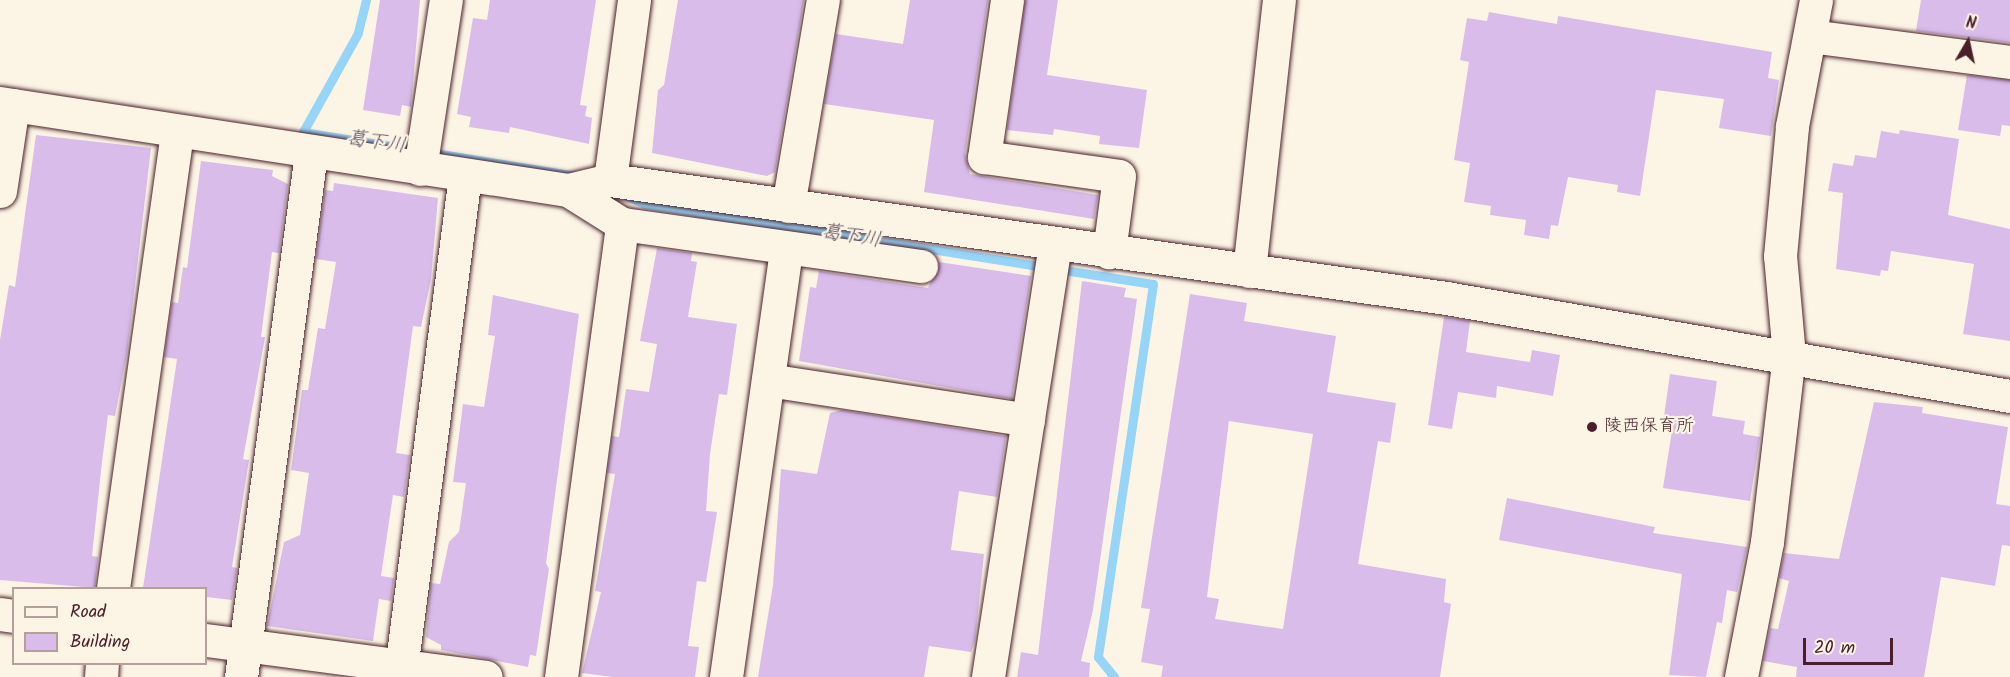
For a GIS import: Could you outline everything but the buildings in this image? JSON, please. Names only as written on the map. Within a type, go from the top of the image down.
[{"type":"street","points":[[420,169],[446,0]]},
{"type":"street","points":[[610,180],[634,0]]},
{"type":"street","points":[[788,206],[823,0]]},
{"type":"street","points":[[1007,0],[984,157],[1119,176],[1109,252]]},
{"type":"street","points":[[1249,271],[1279,0]]},
{"type":"street","points":[[1741,677],[1767,542],[1789,356],[1780,256],[1792,126],[1816,0]]},
{"type":"street","points":[[1809,36],[2010,62]]},
{"type":"street","points":[[0,191],[6,104],[177,133],[568,190],[610,180],[1249,271],[1789,356],[2010,396]]},
{"type":"street","points":[[113,587],[177,133]]},
{"type":"street","points":[[243,661],[311,153]]},
{"type":"street","points":[[400,671],[465,175]]},
{"type":"street","points":[[568,190],[622,224],[786,249],[921,266]]},
{"type":"street","points":[[561,677],[622,224]]},
{"type":"street","points":[[988,677],[1055,244]]},
{"type":"street","points":[[726,677],[786,249]]},
{"type":"street","points":[[768,380],[1028,420]]},
{"type":"street","points":[[207,641],[243,661],[486,677]]},
{"type":"waterway","name":"葛下川","points":[[366,0],[358,33],[303,132],[584,177]]},
{"type":"waterway","name":"葛下川","points":[[627,196],[645,204],[1153,284],[1098,657],[1114,677]]},
{"type":"place","name":"陵西保育所","points":[[1592,427]]}]
